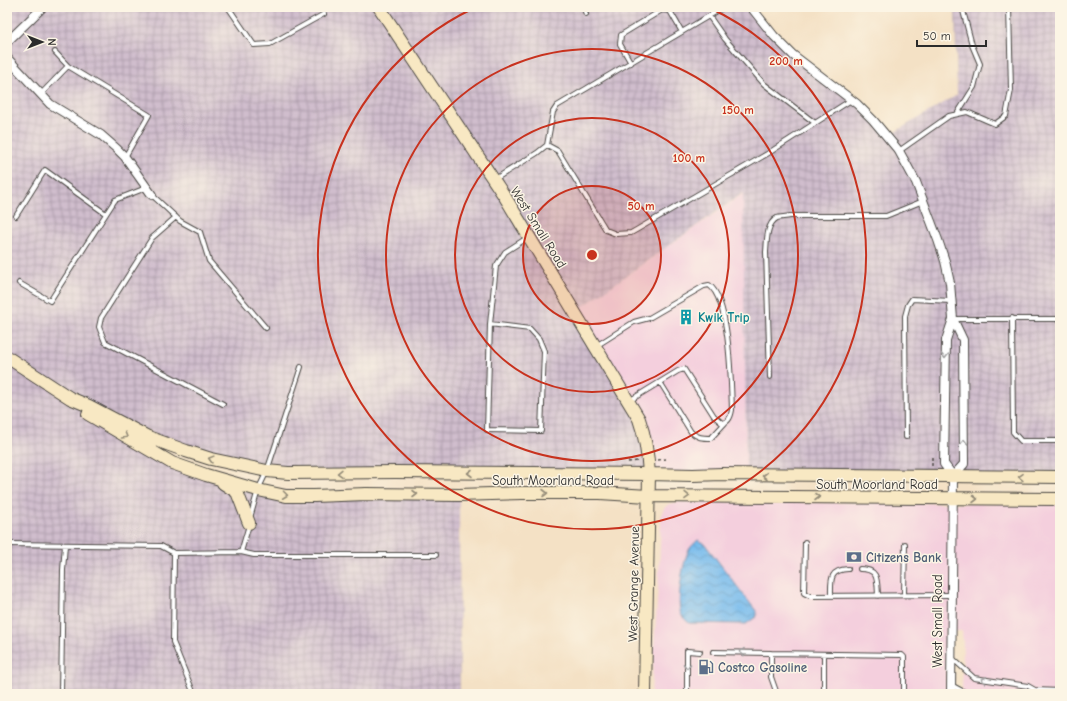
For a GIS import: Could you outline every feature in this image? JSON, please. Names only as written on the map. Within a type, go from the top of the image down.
[{"type":"main road","name":"West Small Road","points":[[379,7],[494,180],[639,419],[648,460],[649,474]]},
{"type":"main road","name":"South Moorland Road","points":[[7,357],[70,398],[85,412],[172,463],[206,476],[286,496],[366,494],[459,495],[600,493],[648,496],[1060,499]]},
{"type":"main road","name":"South Moorland Road","points":[[70,398],[89,406],[148,437],[186,451],[211,459],[266,471],[288,473],[396,472],[649,474],[693,476],[722,474],[1060,477]]},
{"type":"main road","name":"West Grange Avenue","points":[[644,694],[649,474]]},
{"type":"main road","points":[[216,478],[236,492],[249,523]]},
{"type":"street","points":[[7,42],[43,7]]},
{"type":"street","points":[[751,7],[774,36],[793,55],[851,100],[874,120],[899,151],[911,172],[945,261],[950,283],[953,318],[964,340],[964,464],[953,476],[944,464],[946,340],[953,318]]},
{"type":"street","points":[[7,58],[41,94],[59,110],[101,135],[125,157],[152,195]]},
{"type":"street","name":"West Small Road","points":[[951,694],[953,476]]},
{"type":"lane","points":[[228,7],[254,45],[270,44],[324,14]]},
{"type":"lane","points":[[583,7],[586,14]]},
{"type":"lane","points":[[494,180],[547,145],[553,112],[557,106],[724,7]]},
{"type":"lane","points":[[957,114],[974,86],[980,64],[972,45],[962,7]]},
{"type":"lane","points":[[899,151],[949,116],[967,112],[995,124],[1006,116],[1010,90],[1009,7]]},
{"type":"lane","points":[[631,63],[620,44],[621,35],[641,22],[662,10],[670,11],[682,32]]},
{"type":"lane","points":[[709,16],[724,39],[764,84],[815,123]]},
{"type":"lane","points":[[55,52],[68,66],[149,115],[125,157]]},
{"type":"lane","points":[[41,94],[68,66]]},
{"type":"lane","points":[[547,145],[558,151],[606,230],[616,234],[631,233],[767,154],[851,100]]},
{"type":"lane","points":[[16,216],[45,170],[106,214]]},
{"type":"lane","points":[[19,283],[50,301],[115,200],[146,188]]},
{"type":"lane","points":[[152,195],[176,217],[200,232],[209,261],[266,328]]},
{"type":"lane","points":[[770,378],[766,252],[767,237],[771,224],[777,218],[790,216],[886,216],[923,201]]},
{"type":"lane","points":[[176,217],[152,238],[101,318],[100,328],[105,342],[222,404]]},
{"type":"lane","points":[[490,324],[530,329],[539,338],[544,351],[541,431],[488,430],[490,324],[496,266],[505,252],[529,236]]},
{"type":"lane","points":[[595,347],[634,322],[649,318],[704,286],[709,285],[713,288],[719,300],[729,345],[731,416],[711,438],[697,437],[691,432],[660,382]]},
{"type":"lane","points":[[906,437],[905,316],[908,305],[912,300],[951,301]]},
{"type":"lane","points":[[953,318],[1060,319]]},
{"type":"lane","points":[[1012,318],[1013,432],[1021,441],[1060,441]]},
{"type":"lane","points":[[241,552],[258,490],[266,471],[301,367]]},
{"type":"lane","points":[[628,401],[678,371],[684,369],[714,416],[718,421],[725,423]]},
{"type":"lane","points":[[805,542],[804,593],[810,596],[951,595]]},
{"type":"lane","points":[[7,544],[161,546],[174,553],[241,552],[254,555],[436,555]]},
{"type":"lane","points":[[904,595],[905,544]]},
{"type":"lane","points":[[62,694],[63,570],[65,545]]},
{"type":"lane","points":[[174,553],[173,642],[194,694]]},
{"type":"lane","points":[[830,596],[832,577],[835,572],[841,569],[848,569]]},
{"type":"lane","points":[[860,569],[868,569],[873,571],[877,577],[878,596]]},
{"type":"lane","points":[[687,694],[687,651],[700,652]]},
{"type":"lane","points":[[713,652],[902,655],[904,657],[904,694]]},
{"type":"lane","points":[[771,653],[771,677],[777,694]]},
{"type":"lane","points":[[824,654],[824,694]]},
{"type":"lane","points":[[951,657],[974,678],[1028,686],[1035,690],[1052,693],[1060,691]]},
{"type":"lane","points":[[951,685],[966,693],[1027,693],[1035,690]]},
{"type":"shaded area","points":[[7,7],[751,7],[774,36],[857,104],[888,136],[957,95],[955,7],[1060,7],[1060,477],[746,475],[743,193],[575,312],[636,413],[649,474],[288,473],[211,459],[67,396],[85,412],[172,463],[258,490],[459,495],[460,694],[7,694]]},
{"type":"shaded area","points":[[744,193],[746,475],[649,474],[575,312]]},
{"type":"shaded area","points":[[677,502],[1060,504],[1060,694],[962,694],[962,631],[946,631],[946,694],[651,694],[662,512],[665,507]]},
{"type":"water","points":[[698,540],[704,543],[756,611],[757,616],[746,624],[689,623],[681,614],[679,601],[683,572],[689,550]]},
{"type":"place","name":"Kwik Trip","points":[[686,317]]},
{"type":"place","name":"Citizens Bank","points":[[854,557]]},
{"type":"place","name":"Costco Gasoline","points":[[706,667]]}]
